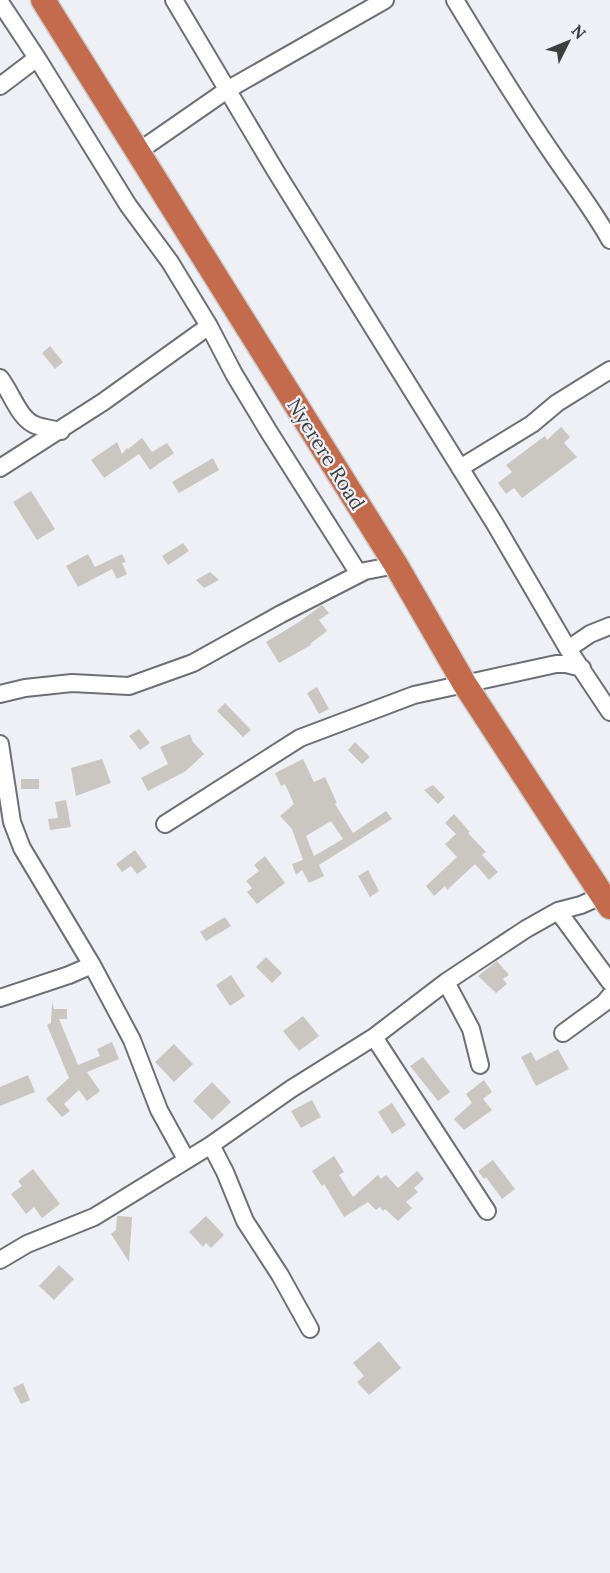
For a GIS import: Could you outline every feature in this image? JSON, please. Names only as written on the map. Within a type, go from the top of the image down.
[{"type":"highway","name":"Nyerere Road","points":[[44,0],[396,565],[464,683],[608,898]]},
{"type":"street","points":[[174,0],[568,648],[610,712]]},
{"type":"street","points":[[139,151],[227,90],[385,0]]},
{"type":"street","points":[[455,0],[480,43],[610,240]]},
{"type":"street","points":[[0,2],[38,58],[128,205],[170,262],[269,432],[359,574]]},
{"type":"street","points":[[0,86],[38,58]]},
{"type":"street","points":[[0,468],[61,430],[209,326]]},
{"type":"street","points":[[460,468],[532,424],[557,403],[610,370]]},
{"type":"street","points":[[0,378],[26,420],[36,425],[61,430]]},
{"type":"street","points":[[0,694],[25,688],[72,683],[129,686],[193,663],[365,571],[396,565]]},
{"type":"street","points":[[568,648],[590,634],[610,626]]},
{"type":"street","points":[[165,824],[300,738],[414,695],[556,664],[582,668]]},
{"type":"street","points":[[0,744],[12,822],[17,838],[92,965],[132,1040],[159,1110],[186,1159]]},
{"type":"street","points":[[0,1260],[27,1244],[94,1216],[211,1145],[291,1089],[374,1037],[446,982],[526,929],[558,910],[608,898]]},
{"type":"street","points":[[558,910],[610,982]]},
{"type":"street","points":[[0,998],[92,965]]},
{"type":"street","points":[[446,982],[471,1029],[480,1065]]},
{"type":"street","points":[[563,1033],[610,996]]},
{"type":"street","points":[[374,1037],[487,1211]]},
{"type":"street","points":[[211,1145],[245,1221],[280,1275],[310,1329]]},
{"type":"building","points":[[50,346],[63,362],[55,369],[42,353]]},
{"type":"building","points":[[561,427],[570,437],[564,443],[577,457],[522,498],[514,488],[506,494],[498,483],[512,472],[506,465],[545,436],[547,440]]},
{"type":"building","points":[[142,438],[152,452],[167,443],[174,453],[150,470],[139,454],[104,478],[91,460],[117,442],[122,454]]},
{"type":"building","points":[[213,458],[219,470],[179,493],[172,482]]},
{"type":"building","points":[[31,491],[55,529],[37,540],[13,502]]},
{"type":"building","points":[[183,543],[189,551],[168,565],[162,556]]},
{"type":"building","points":[[88,554],[95,567],[122,554],[126,562],[122,563],[127,574],[117,579],[112,569],[78,587],[66,566]]},
{"type":"building","points":[[210,572],[219,580],[204,588],[196,580]]},
{"type":"building","points":[[322,605],[329,613],[319,620],[327,631],[311,645],[279,663],[266,642]]},
{"type":"building","points":[[317,687],[329,709],[319,714],[307,693]]},
{"type":"building","points":[[225,703],[251,730],[243,737],[217,711]]},
{"type":"building","points":[[139,729],[150,743],[140,750],[129,736]]},
{"type":"building","points":[[190,734],[193,742],[204,754],[186,771],[148,791],[141,778],[168,764],[160,747]]},
{"type":"building","points":[[355,742],[370,757],[362,764],[348,750]]},
{"type":"building","points":[[102,759],[111,783],[76,796],[71,768]]},
{"type":"building","points":[[303,759],[314,782],[325,777],[337,803],[335,804],[353,833],[386,811],[392,819],[319,865],[324,876],[309,883],[302,870],[296,875],[292,864],[303,860],[292,829],[280,816],[294,804],[285,784],[281,786],[275,773]],"holes":[[[331,821],[343,839],[314,856],[306,836]]]},
{"type":"building","points":[[21,779],[39,779],[39,789],[21,789]]},
{"type":"building","points":[[433,785],[445,797],[438,804],[424,790]]},
{"type":"building","points":[[66,800],[71,827],[50,830],[48,819],[58,818],[55,802]]},
{"type":"building","points":[[454,814],[486,852],[482,855],[498,872],[489,880],[475,864],[447,890],[445,886],[434,896],[426,886],[457,857],[445,844],[456,834],[445,823]]},
{"type":"building","points":[[135,850],[147,867],[137,874],[131,866],[122,872],[116,864]]},
{"type":"building","points":[[265,856],[285,883],[257,904],[247,892],[252,888],[246,881],[259,871],[254,865]]},
{"type":"building","points":[[368,870],[379,891],[370,897],[358,876]]},
{"type":"building","points":[[225,917],[231,926],[206,941],[200,932]]},
{"type":"building","points":[[266,957],[282,973],[272,983],[256,967]]},
{"type":"building","points":[[497,961],[509,975],[503,979],[507,984],[496,993],[478,976]]},
{"type":"building","points":[[231,975],[245,996],[230,1006],[216,985]]},
{"type":"building","points":[[52,1002],[54,1009],[67,1009],[67,1019],[59,1019],[78,1065],[100,1056],[97,1049],[112,1042],[119,1059],[87,1072],[100,1091],[87,1101],[79,1090],[64,1104],[70,1111],[62,1117],[46,1099],[69,1078],[47,1025],[51,1023]]},
{"type":"building","points":[[303,1016],[319,1036],[299,1051],[283,1031]]},
{"type":"building","points":[[174,1044],[193,1064],[174,1082],[155,1062]]},
{"type":"building","points":[[558,1049],[569,1069],[536,1086],[521,1057],[531,1052],[536,1061]]},
{"type":"building","points":[[423,1057],[450,1092],[438,1101],[410,1066]]},
{"type":"building","points":[[28,1075],[35,1092],[0,1106],[0,1087]]},
{"type":"building","points":[[484,1080],[492,1092],[483,1099],[492,1110],[464,1130],[454,1119],[472,1103],[466,1094]]},
{"type":"building","points":[[212,1082],[231,1102],[212,1120],[193,1101]]},
{"type":"building","points":[[312,1100],[321,1117],[301,1128],[291,1111]]},
{"type":"building","points":[[392,1103],[406,1125],[392,1134],[378,1112]]},
{"type":"building","points":[[334,1156],[344,1172],[339,1175],[353,1197],[378,1175],[381,1179],[386,1175],[398,1188],[417,1171],[424,1179],[414,1188],[418,1192],[406,1202],[412,1208],[398,1221],[385,1209],[383,1211],[380,1207],[376,1210],[368,1202],[344,1217],[324,1184],[322,1186],[312,1171]]},
{"type":"building","points":[[493,1160],[515,1189],[502,1199],[486,1177],[484,1179],[478,1171]]},
{"type":"building","points":[[33,1169],[60,1204],[42,1218],[34,1207],[26,1214],[11,1194],[22,1186],[18,1181]]},
{"type":"building","points":[[117,1216],[132,1217],[129,1262],[111,1234],[116,1230]]},
{"type":"building","points":[[206,1216],[224,1235],[211,1248],[206,1243],[203,1247],[189,1232]]},
{"type":"building","points":[[59,1265],[74,1279],[54,1300],[39,1286]]},
{"type":"building","points":[[379,1341],[401,1368],[369,1395],[357,1382],[364,1376],[353,1363]]},
{"type":"building","points":[[23,1383],[30,1400],[21,1404],[13,1388]]}]
